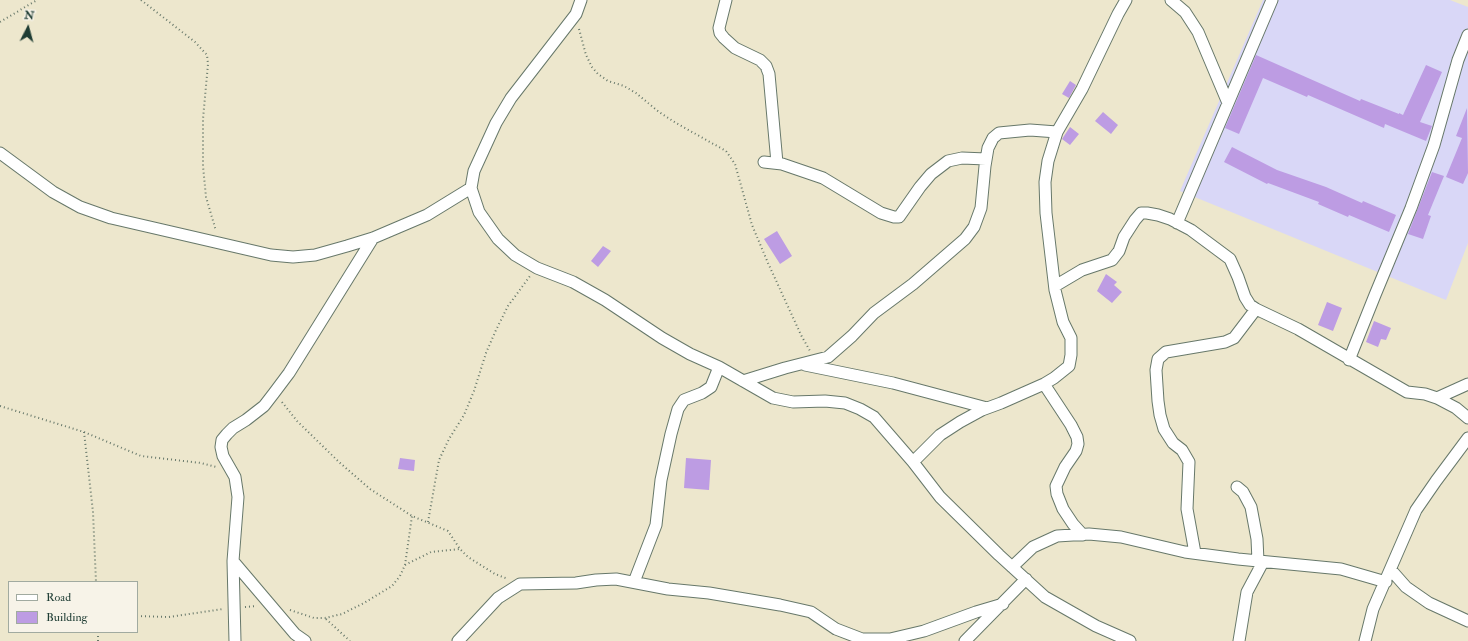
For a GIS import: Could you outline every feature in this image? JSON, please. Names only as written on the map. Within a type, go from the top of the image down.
[{"type":"street","points":[[581,0],[576,14],[515,92],[496,123],[474,171],[471,188],[479,212],[498,239],[515,255],[538,268],[572,282],[605,300],[662,338],[773,398],[793,402],[825,401],[844,403],[860,409],[874,417],[940,497],[1045,597],[1078,617],[1130,641]]},
{"type":"street","points":[[726,0],[720,33],[735,48],[760,60],[766,66],[769,74],[777,163]]},
{"type":"street","points":[[912,462],[940,435],[960,422],[988,408],[1044,384],[1069,366],[1071,355],[1071,338],[1063,322],[1055,286],[1046,212],[1048,162],[1056,132],[1082,90],[1126,0]]},
{"type":"street","points":[[1171,0],[1185,12],[1198,32],[1228,103]]},
{"type":"street","points":[[1177,223],[1272,0]]},
{"type":"street","points":[[1350,360],[1432,152],[1458,60],[1468,35]]},
{"type":"street","points":[[743,381],[801,364],[828,358],[874,313],[913,284],[965,239],[974,226],[981,208],[986,158],[988,148],[993,138],[999,133],[1030,130],[1056,132]]},
{"type":"street","points":[[0,153],[53,192],[80,207],[117,220],[271,255],[293,257],[315,254],[372,238],[427,215],[471,188]]},
{"type":"street","points":[[764,162],[777,163],[823,178],[881,213],[899,217],[931,174],[948,161],[962,158],[986,158]]},
{"type":"street","points":[[1055,286],[1082,270],[1112,260],[1119,251],[1124,237],[1141,214],[1147,213],[1158,215],[1170,219],[1191,230],[1230,259],[1245,297],[1250,305],[1256,309],[1298,329],[1407,392],[1425,394],[1437,398],[1456,408],[1468,418]]},
{"type":"street","points":[[235,641],[233,561],[238,497],[234,477],[223,456],[221,447],[222,440],[233,428],[264,406],[274,393],[372,238]]},
{"type":"street","points":[[1195,554],[1187,509],[1189,462],[1182,450],[1173,443],[1164,429],[1158,401],[1156,370],[1158,359],[1166,352],[1225,342],[1234,338],[1256,309]]},
{"type":"street","points":[[801,364],[893,383],[988,408]]},
{"type":"street","points":[[634,582],[656,525],[661,480],[678,409],[684,400],[702,393],[711,386],[718,367]]},
{"type":"street","points":[[1044,384],[1071,425],[1077,437],[1078,444],[1076,451],[1060,475],[1056,486],[1057,494],[1063,509],[1072,524],[1083,535]]},
{"type":"street","points":[[1437,398],[1468,384]]},
{"type":"street","points":[[1365,641],[1374,609],[1416,510],[1468,438]]},
{"type":"street","points":[[1237,487],[1243,492],[1251,507],[1260,562],[1246,592],[1239,641]]},
{"type":"street","points":[[1012,567],[1033,547],[1057,536],[1083,535],[1120,537],[1195,554],[1260,562],[1341,569],[1386,582]]},
{"type":"street","points":[[233,561],[295,634],[305,641]]},
{"type":"street","points":[[1391,570],[1406,587],[1429,603],[1468,621]]},
{"type":"street","points":[[458,641],[498,598],[520,584],[576,583],[616,579],[668,589],[709,593],[780,605],[811,612],[836,629],[848,641]]},
{"type":"street","points":[[965,641],[1026,579]]},
{"type":"street","points":[[836,629],[862,639],[890,639],[924,631],[1003,604]]},
{"type":"path","points":[[0,22],[37,0]]},
{"type":"path","points":[[141,0],[195,42],[207,55],[208,64],[202,119],[202,166],[206,197],[219,243]]},
{"type":"path","points":[[576,14],[581,41],[586,55],[592,67],[598,74],[636,93],[659,112],[676,123],[726,151],[734,164],[754,232],[801,335],[816,360]]},
{"type":"path","points":[[428,523],[439,460],[449,439],[464,415],[474,391],[486,353],[508,306],[523,284],[538,268]]},
{"type":"path","points":[[274,393],[297,421],[339,462],[370,489],[412,516],[448,531],[460,549],[477,563],[495,574],[520,584]]},
{"type":"path","points":[[0,406],[84,432],[140,456],[201,463],[216,468]]},
{"type":"path","points":[[84,432],[93,512],[96,581]]},
{"type":"path","points":[[288,609],[314,618],[325,618],[342,614],[381,594],[392,586],[400,576],[405,564],[412,516]]},
{"type":"path","points":[[405,564],[431,552],[460,549]]},
{"type":"path","points":[[138,616],[169,617],[234,608],[272,606]]},
{"type":"path","points":[[325,618],[350,641]]},
{"type":"shaded area","points":[[1263,0],[1450,0],[1468,7],[1468,243],[1446,300],[1180,191]]},
{"type":"building","points":[[1256,55],[1360,101],[1361,99],[1403,115],[1426,65],[1442,72],[1420,122],[1432,126],[1426,141],[1385,124],[1384,128],[1308,95],[1307,97],[1263,78],[1239,134],[1225,128]]},
{"type":"building","points":[[1070,81],[1076,85],[1069,98],[1062,94]]},
{"type":"building","points":[[1467,108],[1468,173],[1463,184],[1446,177],[1462,138],[1456,136]]},
{"type":"building","points":[[1103,112],[1118,125],[1111,134],[1095,121]]},
{"type":"building","points":[[1070,127],[1079,134],[1070,145],[1062,139]]},
{"type":"building","points":[[1232,147],[1277,170],[1326,187],[1362,203],[1363,201],[1396,215],[1389,232],[1349,215],[1348,217],[1318,204],[1319,202],[1268,183],[1267,184],[1224,162]]},
{"type":"building","points":[[1432,172],[1444,176],[1428,215],[1431,216],[1423,239],[1408,234]]},
{"type":"building","points":[[777,231],[792,256],[780,264],[764,239]]},
{"type":"building","points":[[603,246],[611,251],[598,267],[591,261]]},
{"type":"building","points":[[1106,274],[1117,282],[1114,285],[1122,292],[1112,303],[1097,291]]},
{"type":"building","points":[[1327,302],[1342,308],[1333,331],[1318,325]]},
{"type":"building","points":[[1374,321],[1391,328],[1386,340],[1381,339],[1378,347],[1366,342]]},
{"type":"building","points":[[400,458],[415,460],[414,471],[398,469]]},
{"type":"building","points":[[686,458],[711,460],[709,490],[684,488]]}]
